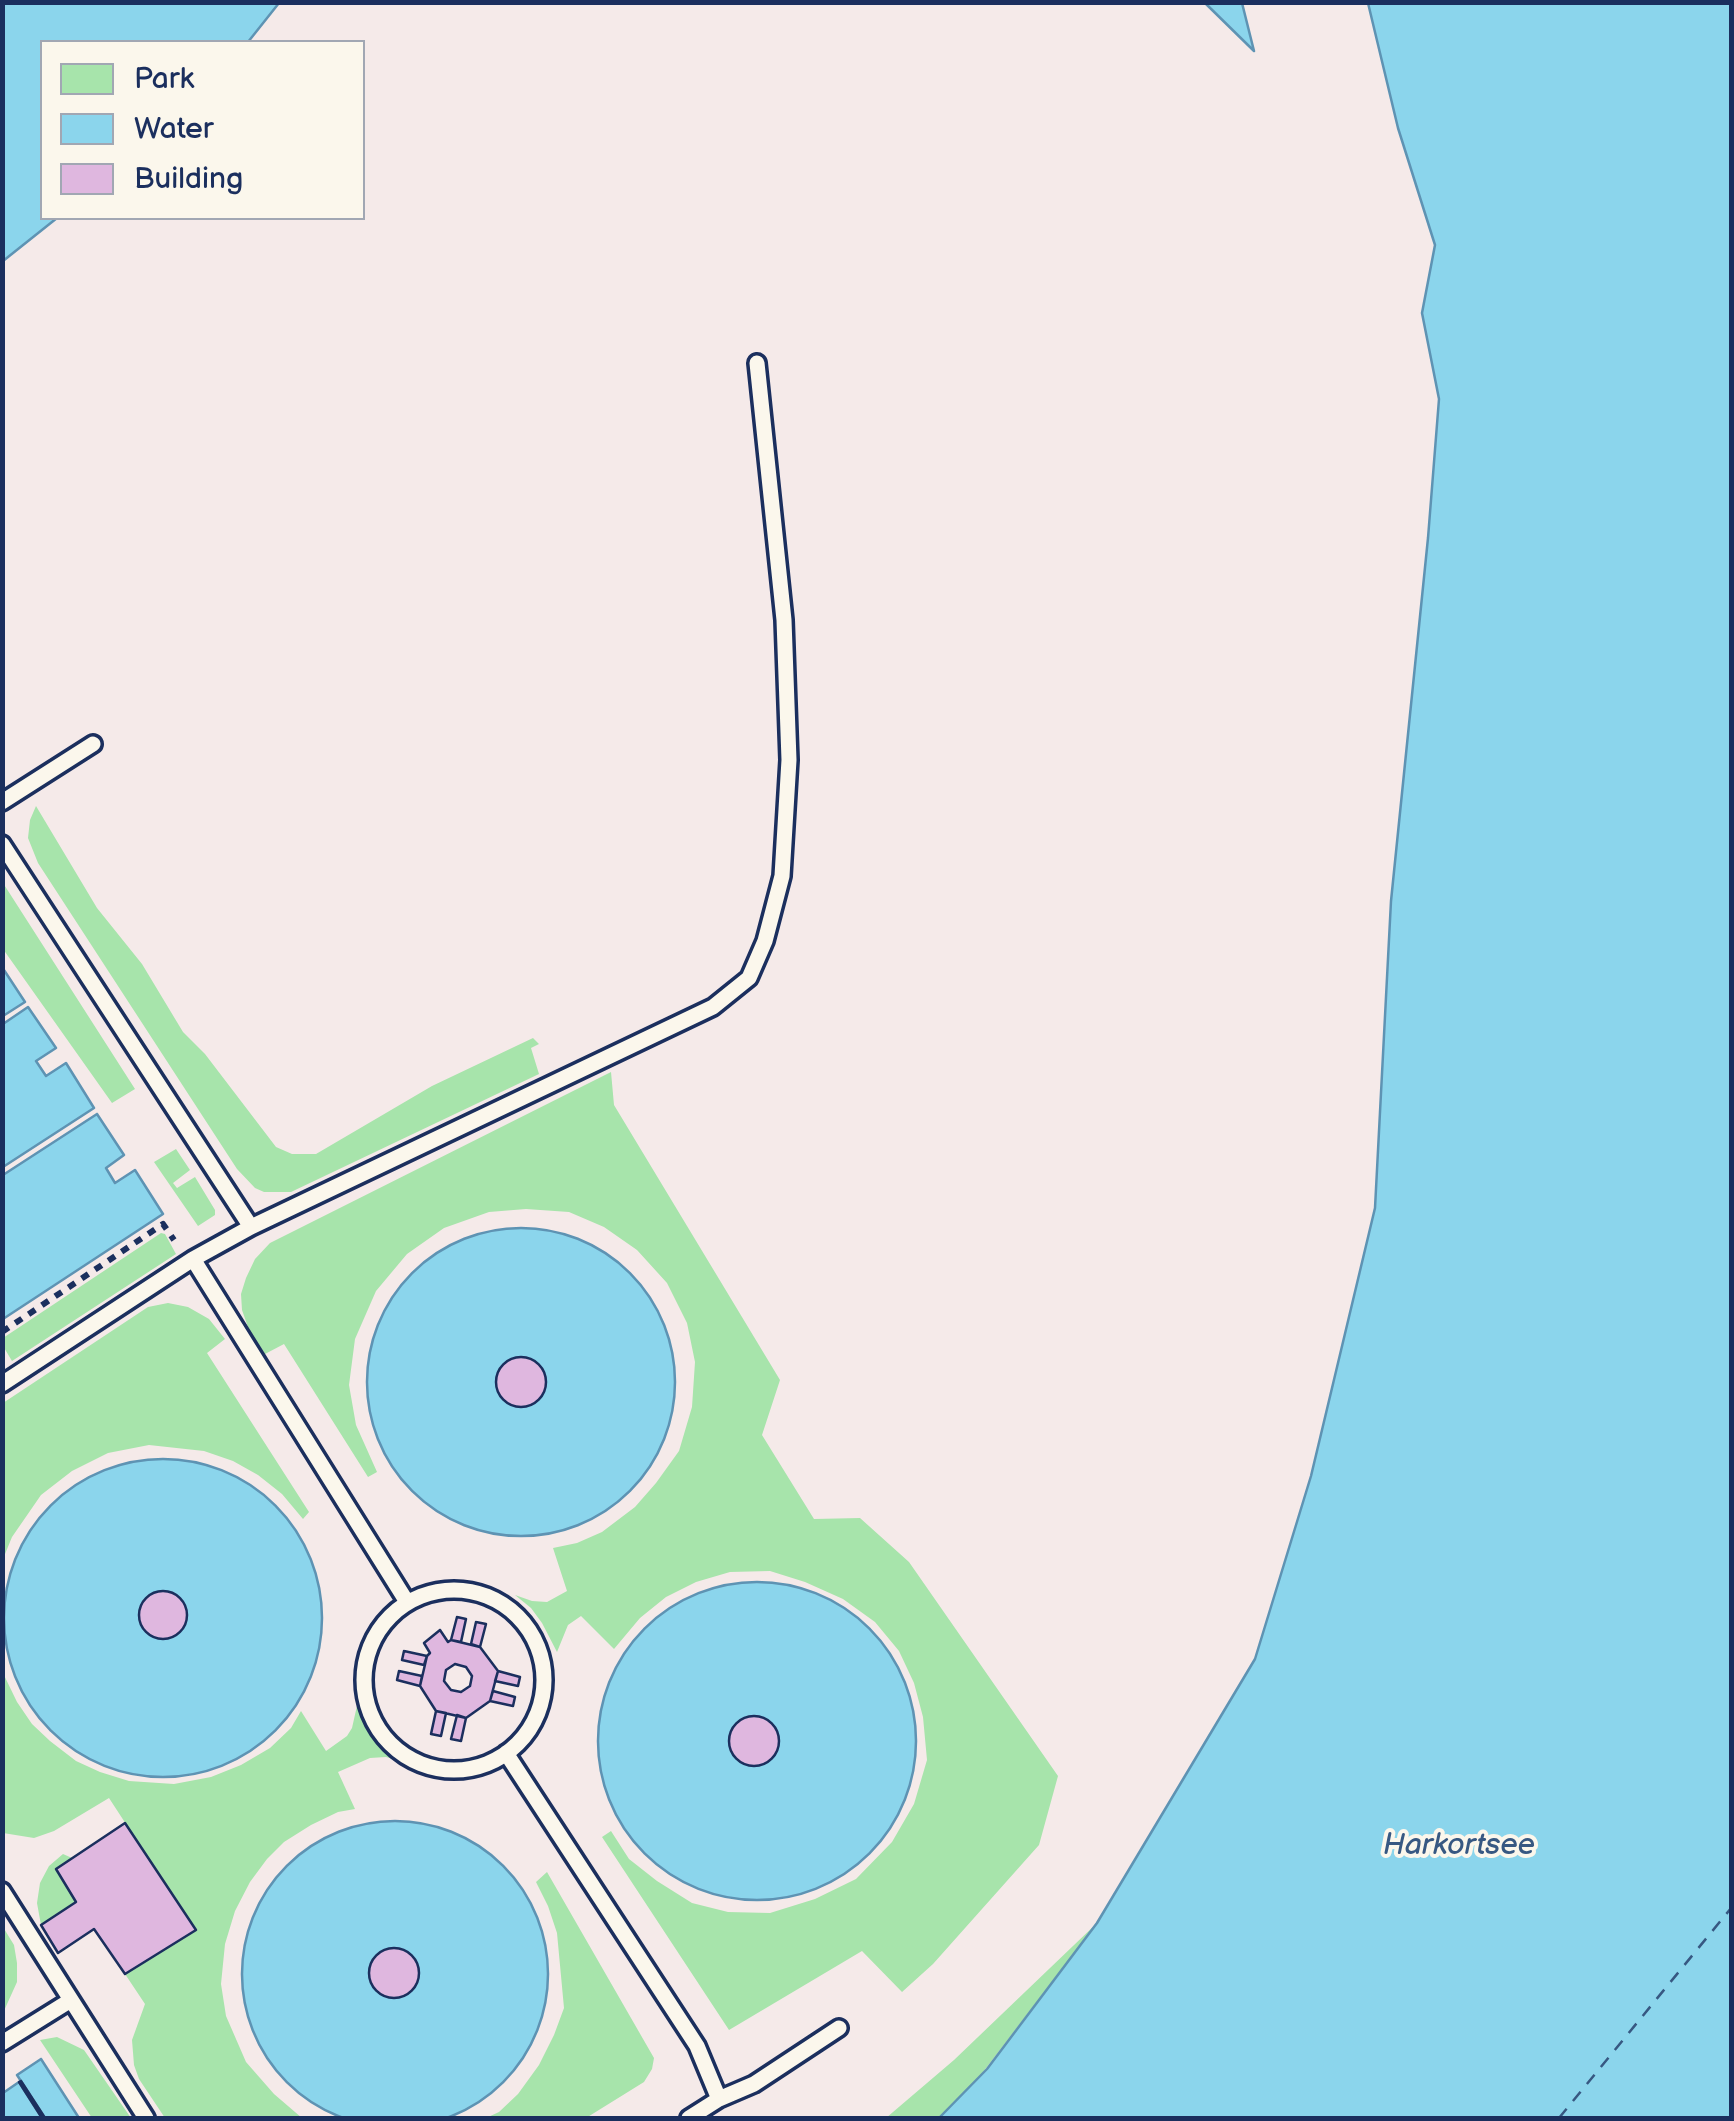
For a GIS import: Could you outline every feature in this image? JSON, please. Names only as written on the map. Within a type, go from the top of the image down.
[{"type":"lane","points":[[2,1384],[251,1226],[713,1007],[749,978],[765,941],[782,876],[789,760],[784,620],[757,362]]},
{"type":"lane","points":[[2,802],[93,744]]},
{"type":"lane","points":[[2,844],[251,1226]]},
{"type":"lane","points":[[191,1261],[407,1602]]},
{"type":"lane","points":[[447,1589],[484,1594],[520,1616],[538,1644],[545,1672],[544,1698],[538,1716],[520,1742],[495,1761],[472,1769],[431,1768],[395,1749],[375,1725],[367,1704],[364,1667],[381,1626],[392,1611],[407,1602],[447,1589]]},
{"type":"lane","points":[[506,1754],[697,2046],[719,2099]]},
{"type":"lane","points":[[2,1891],[146,2118]]},
{"type":"lane","points":[[2,2043],[71,2000]]},
{"type":"lane","points":[[689,2118],[754,2084],[840,2028]]},
{"type":"path","points":[[2,1332],[163,1224],[191,1261]]},
{"type":"green space","points":[[36,806],[97,908],[142,964],[183,1032],[205,1054],[276,1147],[292,1154],[316,1154],[432,1086],[533,1038],[539,1044],[531,1048],[539,1074],[291,1192],[255,1188],[237,1169],[38,863],[28,838]]},
{"type":"green space","points":[[3,883],[135,1089],[112,1103],[3,949]]},
{"type":"green space","points":[[611,1072],[614,1105],[780,1380],[762,1435],[814,1519],[860,1518],[909,1562],[1058,1776],[1039,1845],[933,1964],[902,1992],[862,1951],[729,2030],[602,1837],[611,1831],[629,1859],[692,1903],[728,1912],[770,1913],[815,1899],[856,1879],[892,1842],[914,1804],[927,1760],[923,1717],[914,1683],[899,1651],[875,1622],[843,1599],[805,1582],[770,1571],[730,1572],[696,1582],[666,1597],[640,1618],[614,1649],[581,1616],[568,1625],[557,1652],[531,1608],[515,1595],[547,1602],[567,1591],[553,1548],[602,1532],[635,1507],[679,1451],[692,1407],[695,1362],[687,1323],[667,1283],[637,1250],[604,1227],[569,1212],[489,1212],[444,1228],[407,1254],[376,1291],[355,1339],[349,1385],[356,1425],[377,1472],[368,1477],[284,1344],[265,1354],[249,1330],[242,1310],[246,1278],[255,1259],[270,1243]]},
{"type":"green space","points":[[176,1149],[190,1170],[173,1183],[177,1188],[195,1177],[215,1210],[215,1215],[198,1226],[154,1162]]},
{"type":"green space","points":[[161,1233],[176,1254],[12,1361],[3,1338]]},
{"type":"green space","points":[[168,1303],[188,1307],[209,1319],[225,1339],[207,1353],[309,1512],[303,1519],[282,1494],[233,1461],[204,1451],[149,1445],[108,1453],[72,1471],[41,1495],[12,1537],[3,1559],[3,1403],[148,1307]]},
{"type":"green space","points":[[2,1671],[32,1724],[50,1741],[76,1761],[129,1781],[174,1784],[211,1777],[241,1765],[270,1748],[291,1728],[301,1711],[326,1751],[352,1728],[359,1697],[364,1723],[400,1761],[370,1758],[338,1772],[355,1809],[311,1825],[284,1842],[267,1859],[235,1911],[225,1944],[221,1984],[226,2016],[246,2062],[302,2118],[165,2118],[134,2065],[132,2040],[145,2004],[125,1974],[195,1930],[109,1798],[54,1831],[34,1838],[3,1833]]},
{"type":"green space","points":[[63,1854],[72,1858],[56,1869],[76,1902],[41,1925],[37,1903],[40,1883],[49,1866]]},
{"type":"green space","points":[[547,1872],[654,2058],[652,2069],[644,2082],[586,2118],[486,2118],[518,2094],[539,2065],[564,2008],[557,1933],[536,1882]]},
{"type":"green space","points":[[1097,1923],[980,2076],[1023,2118],[886,2118],[954,2060]]},
{"type":"green space","points":[[3,1927],[14,1945],[17,1982],[3,2013]]},
{"type":"green space","points":[[57,2037],[84,2050],[131,2118],[92,2118],[40,2040]]},
{"type":"water","points":[[3,2],[279,2],[250,40],[40,40],[40,220],[54,220],[3,261]]},
{"type":"water","points":[[1205,3],[1242,3],[1254,51]]},
{"type":"water","name":"Harkortsee","points":[[1368,3],[1731,3],[1731,2118],[939,2118],[987,2069],[1097,1923],[1255,1659],[1311,1476],[1375,1208],[1391,901],[1439,399],[1422,313],[1435,245],[1398,128]]},
{"type":"water","points":[[2,967],[25,1002],[3,1016],[2,1016]]},
{"type":"water","points":[[28,1007],[56,1048],[36,1061],[46,1076],[66,1063],[94,1108],[3,1167],[3,1024]]},
{"type":"water","points":[[97,1114],[124,1155],[106,1168],[115,1183],[135,1170],[163,1214],[3,1319],[3,1175]]},
{"type":"water","points":[[521,1228],[551,1231],[580,1240],[607,1254],[630,1273],[649,1296],[663,1323],[672,1352],[672,1412],[663,1441],[649,1468],[630,1491],[607,1510],[580,1524],[551,1533],[521,1536],[491,1533],[462,1524],[435,1510],[412,1491],[393,1468],[379,1441],[370,1412],[367,1382],[370,1352],[379,1323],[393,1296],[412,1273],[435,1254],[462,1240],[491,1231]]},
{"type":"water","points":[[147,1459],[179,1459],[224,1471],[276,1505],[310,1557],[322,1602],[322,1634],[310,1679],[276,1731],[224,1765],[179,1777],[147,1777],[88,1758],[62,1741],[40,1719],[11,1664],[4,1634],[4,1602],[23,1543],[40,1517],[62,1495],[117,1466]]},
{"type":"water","points":[[741,1582],[773,1582],[803,1588],[832,1600],[870,1628],[890,1652],[904,1680],[916,1725],[916,1757],[904,1802],[890,1830],[870,1854],[846,1874],[803,1894],[773,1900],[741,1900],[711,1894],[668,1874],[624,1830],[604,1787],[598,1757],[598,1725],[604,1695],[624,1652],[668,1608],[711,1588]]},
{"type":"water","points":[[365,1824],[425,1824],[454,1832],[480,1847],[522,1889],[537,1915],[545,1944],[545,2004],[537,2033],[522,2059],[480,2101],[454,2116],[432,2122],[358,2122],[336,2116],[310,2101],[268,2059],[253,2033],[245,2004],[245,1944],[253,1915],[268,1889],[310,1847],[336,1832]]},
{"type":"water","points":[[41,2059],[79,2118],[45,2118],[17,2075]]},
{"type":"water","points":[[19,2082],[42,2118],[3,2118],[3,2093]]},
{"type":"building","points":[[521,1357],[538,1365],[546,1382],[538,1399],[521,1407],[504,1399],[496,1382],[504,1365]]},
{"type":"building","points":[[163,1591],[180,1598],[187,1615],[180,1632],[163,1639],[146,1632],[139,1615],[146,1598]]},
{"type":"building","points":[[457,1617],[466,1619],[461,1642],[451,1640]]},
{"type":"building","points":[[476,1622],[486,1624],[480,1647],[471,1644]]},
{"type":"building","points":[[440,1630],[448,1642],[480,1647],[498,1671],[490,1701],[466,1718],[436,1711],[420,1686],[430,1653],[424,1643]],"holes":[[[455,1664],[466,1667],[472,1676],[470,1686],[461,1692],[451,1690],[444,1681],[446,1670]]]},
{"type":"building","points":[[404,1651],[427,1656],[424,1665],[402,1660]]},
{"type":"building","points":[[399,1671],[422,1676],[420,1686],[397,1680]]},
{"type":"building","points":[[498,1671],[520,1677],[518,1686],[495,1681]]},
{"type":"building","points":[[493,1691],[515,1697],[513,1706],[490,1701]]},
{"type":"building","points":[[436,1711],[446,1713],[441,1736],[431,1734]]},
{"type":"building","points":[[457,1715],[466,1718],[461,1741],[451,1739]]},
{"type":"building","points":[[754,1716],[772,1723],[779,1741],[772,1759],[754,1766],[736,1759],[729,1741],[736,1723]]},
{"type":"building","points":[[125,1823],[196,1930],[125,1974],[94,1929],[58,1953],[41,1925],[76,1902],[56,1869]]},
{"type":"building","points":[[394,1948],[411,1956],[419,1973],[411,1990],[394,1998],[377,1990],[369,1973],[377,1956]]},
{"type":"building","points":[[21,2081],[45,2118],[42,2118]]},
{"type":"ferry route","points":[[1559,2118],[1732,1907]]}]
